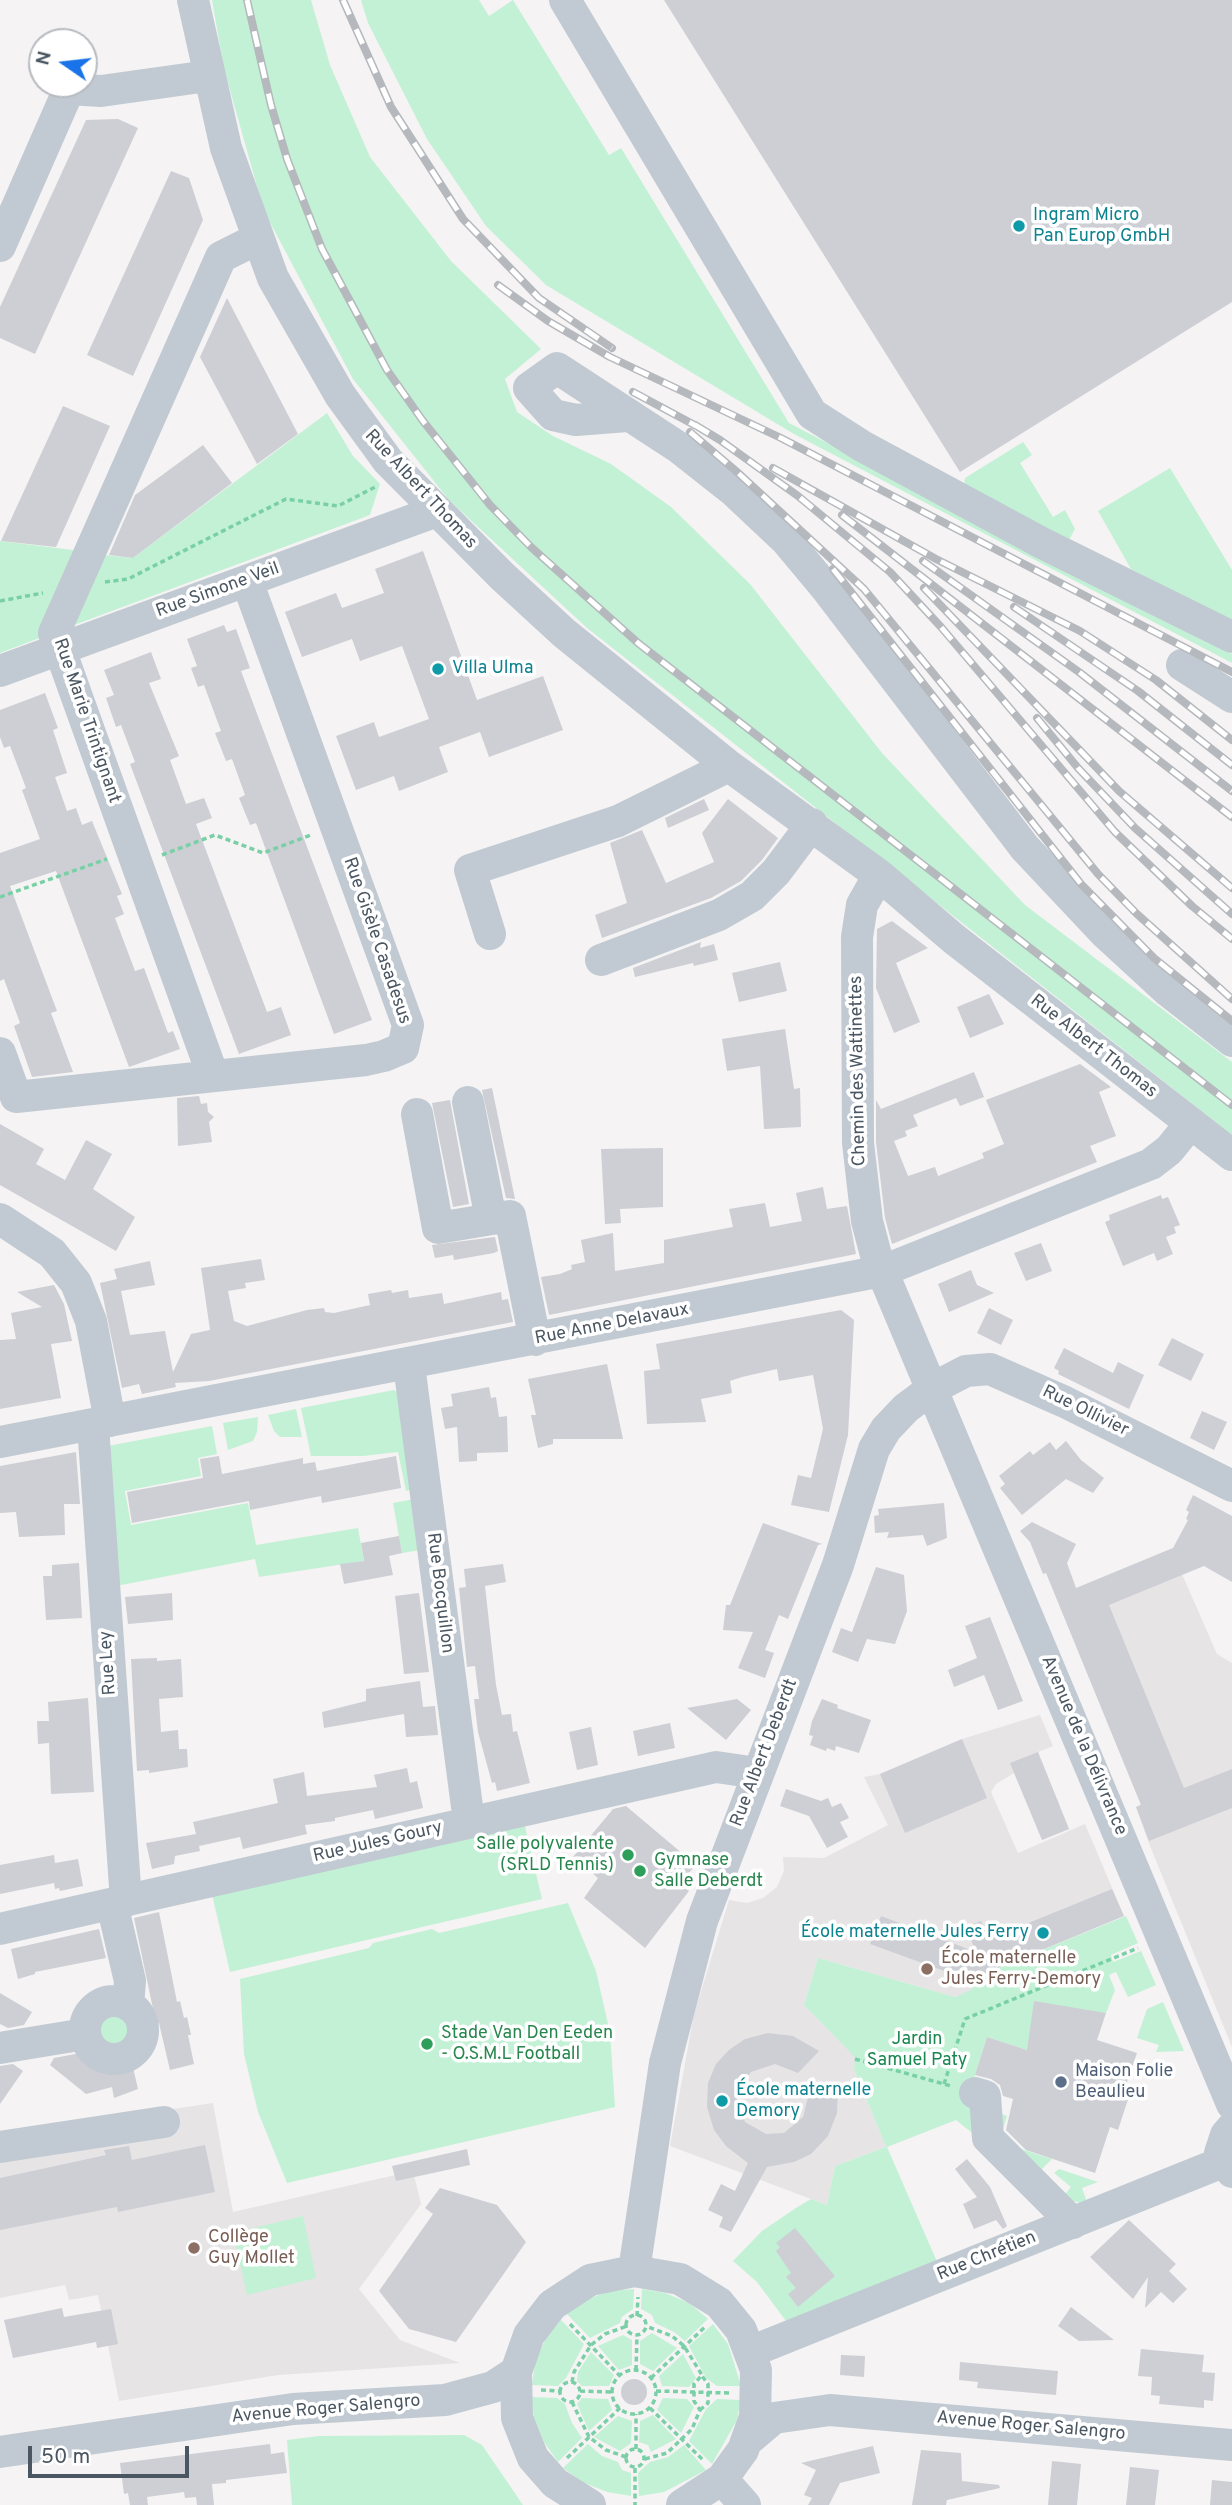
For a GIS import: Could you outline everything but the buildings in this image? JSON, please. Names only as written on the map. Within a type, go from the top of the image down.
[{"type":"street","name":"Rue Albert Thomas","points":[[193,0],[226,148],[257,239],[282,298],[363,430],[401,474],[564,633],[875,882],[954,939],[1232,1155]]},
{"type":"street","points":[[565,0],[812,414],[862,446],[1042,543],[1232,637]]},
{"type":"street","points":[[0,246],[69,89],[102,91],[208,76]]},
{"type":"street","name":"Rue Marie Trintignant","points":[[213,1076],[54,632],[221,257],[257,239]]},
{"type":"street","points":[[626,416],[678,447],[735,492],[786,540],[826,588],[1025,848],[1105,933],[1168,991],[1232,1041]]},
{"type":"street","name":"Rue Simone Veil","points":[[0,671],[436,511]]},
{"type":"street","name":"Rue Gisèle Casadesus","points":[[0,1053],[16,1097],[366,1060],[403,1048],[408,1025],[247,581]]},
{"type":"street","points":[[1182,665],[1232,698]]},
{"type":"street","points":[[490,934],[470,870],[618,821],[729,766]]},
{"type":"street","points":[[601,960],[719,915],[752,896],[776,872],[809,828]]},
{"type":"street","name":"Chemin des Wattinettes","points":[[875,882],[857,926],[858,1143],[867,1221],[882,1270],[933,1388]]},
{"type":"street","points":[[468,1102],[491,1219]]},
{"type":"street","points":[[417,1114],[438,1228],[510,1216],[535,1340]]},
{"type":"street","name":"Rue Anne Delavaux","points":[[0,1442],[410,1365],[882,1270],[1151,1164],[1169,1150],[1191,1123]]},
{"type":"street","name":"Rue Ley","points":[[0,1219],[52,1253],[69,1272],[82,1294],[91,1321],[101,1423],[119,1903],[130,1981],[128,2005]]},
{"type":"street","name":"Rue Bocquillon","points":[[410,1365],[469,1822]]},
{"type":"street","name":"Rue Ollivier","points":[[933,1388],[967,1371],[1000,1371],[1232,1486]]},
{"type":"street","name":"Rue Albert Deberdt","points":[[634,2271],[669,2043],[702,1921],[838,1565],[879,1438],[906,1408],[933,1388]]},
{"type":"street","name":"Avenue de la Délivrance","points":[[933,1388],[1232,2104]]},
{"type":"street","name":"Rue Jules Goury","points":[[0,1929],[716,1767],[757,1773]]},
{"type":"street","points":[[113,2001],[128,2005],[139,2015],[144,2029],[140,2044],[130,2055],[116,2060],[102,2057],[90,2048],[85,2034],[88,2018],[98,2006],[113,2001]]},
{"type":"street","points":[[0,2048],[85,2034]]},
{"type":"street","points":[[975,2093],[985,2096],[988,2138],[1073,2223]]},
{"type":"street","points":[[0,2147],[164,2122]]},
{"type":"street","points":[[1228,2167],[1222,2143],[1232,2128]]},
{"type":"street","name":"Rue Chrétien","points":[[753,2361],[1177,2180],[1228,2167]]},
{"type":"street","points":[[590,2505],[563,2490],[533,2458],[519,2427],[515,2399],[516,2371],[529,2335],[552,2305],[590,2280],[634,2271],[669,2275],[701,2289],[734,2321],[753,2361],[757,2406],[748,2440],[737,2461],[722,2479],[682,2505]]},
{"type":"street","name":"Avenue Roger Salengro","points":[[753,2361],[765,2385],[779,2395],[831,2410],[1232,2445]]},
{"type":"street","name":"Avenue Roger Salengro","points":[[0,2452],[293,2409],[444,2400],[493,2387],[516,2371]]},
{"type":"street","name":"Avenue Roger Salengro","points":[[444,2400],[490,2409],[519,2427]]},
{"type":"street","name":"Avenue Roger Salengro","points":[[748,2440],[774,2418],[831,2410]]},
{"type":"street","points":[[722,2479],[745,2505]]},
{"type":"path","points":[[0,601],[74,586],[128,579],[286,499],[338,506],[401,474]]},
{"type":"path","points":[[0,897],[215,835],[263,853],[336,826]]},
{"type":"path","points":[[944,2084],[965,2019],[1163,1938]]},
{"type":"path","points":[[855,2059],[975,2093]]},
{"type":"path","points":[[552,2305],[620,2376]]},
{"type":"path","points":[[580,2392],[572,2382],[574,2372],[591,2345],[605,2334],[627,2326],[634,2316],[643,2318],[646,2326],[644,2331],[637,2335]]},
{"type":"path","points":[[651,2378],[707,2325]]},
{"type":"path","points":[[627,2326],[629,2332],[637,2335]]},
{"type":"path","points":[[635,2468],[645,2459],[667,2453],[683,2440],[700,2410],[708,2403],[708,2384],[684,2346],[672,2336],[646,2326]]},
{"type":"path","points":[[636,2370],[637,2335]]},
{"type":"path","points":[[636,2370],[651,2378],[656,2391],[650,2408],[636,2414],[620,2408],[612,2392],[620,2376],[636,2370]]},
{"type":"path","points":[[700,2410],[694,2401],[693,2393],[694,2385],[702,2375]]},
{"type":"path","points":[[572,2382],[563,2385],[560,2391],[564,2399],[572,2402],[589,2437],[606,2450],[626,2456]]},
{"type":"path","points":[[656,2391],[733,2393]]},
{"type":"path","points":[[580,2392],[612,2392]]},
{"type":"path","points":[[572,2402],[580,2392]]},
{"type":"path","points":[[566,2459],[620,2408]]},
{"type":"path","points":[[650,2408],[722,2479]]},
{"type":"path","points":[[636,2414],[636,2449]]},
{"type":"path","points":[[626,2456],[636,2449]]},
{"type":"path","points":[[636,2449],[643,2453],[645,2459]]},
{"type":"path","points":[[626,2456],[629,2465],[635,2468]]},
{"type":"path","points":[[635,2468],[635,2503]]},
{"type":"path","points":[[626,2500],[635,2503],[645,2500]]},
{"type":"shaded area","points":[[1171,1549],[1217,1654],[1232,1663],[1232,2047],[1148,1841],[1136,1807],[1141,1804],[1056,1597]]},
{"type":"shaded area","name":"École maternelle Jules Ferry-Demory","points":[[1040,1715],[1053,1746],[1038,1752],[1069,1829],[1042,1840],[1014,1773],[996,1784],[991,1792],[1018,1853],[1085,1824],[1124,1916],[970,1980],[974,1989],[955,1997],[818,1958],[804,2005],[856,2057],[854,2069],[886,2147],[835,2166],[827,2205],[670,2146],[694,2014],[729,1900],[747,1903],[763,1898],[777,1887],[784,1871],[783,1857],[824,1858],[888,1825],[864,1777],[880,1774],[962,1739]]},
{"type":"shaded area","name":"Collège Guy Mollet","points":[[213,2103],[233,2212],[413,2171],[421,2204],[359,2289],[400,2340],[460,2363],[278,2375],[119,2401],[98,2295],[69,2300],[65,2285],[0,2298],[0,2135]]},
{"type":"green space","points":[[212,0],[311,0],[330,65],[370,157],[451,261],[541,349],[505,379],[517,412],[553,436],[611,464],[671,507],[750,584],[882,753],[1025,905],[1232,1062],[1232,1135],[587,628],[449,500],[353,379],[264,211],[224,69]]},
{"type":"green space","points":[[361,0],[479,0],[489,16],[513,0],[609,155],[621,148],[789,423],[1232,654],[1232,663],[794,434],[546,285],[486,226],[427,139],[368,23]]},
{"type":"green space","points":[[327,413],[353,456],[380,484],[370,515],[58,631],[94,554],[133,558]]},
{"type":"green space","points":[[1023,442],[1032,455],[1020,463],[1053,517],[1065,510],[1075,529],[1069,540],[964,485],[965,478]]},
{"type":"green space","points":[[1170,468],[1232,570],[1232,622],[1131,569],[1098,511]]},
{"type":"green space","points":[[0,541],[81,551],[42,637],[0,653]]},
{"type":"green space","points":[[394,1390],[402,1396],[413,1489],[406,1491],[398,1452],[363,1456],[311,1456],[301,1408]]},
{"type":"green space","points":[[296,1409],[302,1437],[280,1437],[274,1431],[268,1415]]},
{"type":"green space","points":[[258,1417],[253,1441],[228,1450],[223,1423]]},
{"type":"green space","points":[[212,1426],[217,1454],[198,1458],[201,1476],[125,1491],[131,1525],[248,1503],[256,1545],[358,1528],[364,1561],[259,1577],[255,1559],[111,1587],[103,1447]]},
{"type":"green space","points":[[415,1499],[421,1550],[402,1553],[393,1503]]},
{"type":"green space","points":[[523,1818],[542,1899],[230,1972],[211,1890]]},
{"type":"green space","name":"Stade Van Den Eeden - O.S.M.L Football","points":[[568,1903],[596,1971],[610,2033],[615,2107],[287,2183],[258,2112],[244,2054],[240,1979],[369,1948],[373,1943],[432,1929],[439,1933]]},
{"type":"green space","name":"Jardin Samuel Paty","points":[[1126,1916],[1138,1943],[1111,1955],[1113,1962],[1141,1951],[1156,1985],[1128,1997],[1116,1972],[1109,1975],[1115,1990],[1106,2013],[1027,2050],[987,2037],[972,2085],[995,2112],[1007,2116],[999,2142],[1052,2159],[1031,2180],[956,2120],[887,2147],[938,2264],[789,2325],[757,2282],[733,2261],[762,2231],[811,2199],[827,2205],[835,2166],[886,2147],[854,2069],[855,2057],[804,2005],[818,1958],[955,1997],[973,1989],[969,1980]]},
{"type":"green space","points":[[1163,2002],[1184,2051],[1156,2052],[1159,2045],[1137,2038],[1147,2009]]},
{"type":"green space","points":[[115,2011],[129,2017],[135,2031],[129,2045],[115,2051],[101,2045],[95,2031],[101,2017]]},
{"type":"green space","points":[[1059,2169],[1098,2182],[1082,2188],[1088,2205],[1062,2198],[1071,2187],[1054,2173]]},
{"type":"green space","points":[[303,2216],[316,2278],[247,2295],[233,2233]]},
{"type":"green space","points":[[634,2289],[633,2309],[622,2317],[620,2323],[590,2338],[567,2314],[585,2300],[610,2291]]},
{"type":"green space","points":[[642,2289],[665,2293],[689,2303],[708,2319],[685,2341],[655,2323],[652,2315],[641,2309]]},
{"type":"green space","points":[[561,2320],[584,2344],[566,2378],[558,2386],[532,2385],[535,2363],[546,2338]]},
{"type":"green space","points":[[713,2324],[728,2344],[741,2386],[717,2386],[706,2378],[689,2346]]},
{"type":"green space","points":[[652,2333],[677,2348],[653,2371],[640,2364],[640,2341]]},
{"type":"green space","points":[[623,2335],[632,2340],[632,2365],[619,2370],[598,2346]]},
{"type":"green space","points":[[591,2352],[614,2375],[609,2386],[582,2386],[577,2381],[578,2372]]},
{"type":"green space","points":[[683,2354],[696,2378],[689,2387],[662,2386],[659,2376]]},
{"type":"green space","points":[[531,2397],[557,2398],[565,2404],[572,2423],[582,2438],[558,2462],[544,2442],[534,2418]]},
{"type":"green space","points":[[582,2398],[608,2399],[612,2410],[589,2431],[577,2404]]},
{"type":"green space","points":[[663,2398],[687,2399],[694,2407],[681,2433],[657,2410]]},
{"type":"green space","points":[[717,2399],[741,2400],[737,2420],[712,2464],[689,2441],[706,2409]]},
{"type":"green space","points":[[653,2415],[676,2439],[651,2452],[648,2445],[639,2442],[640,2421]]},
{"type":"green space","points":[[618,2416],[632,2421],[631,2443],[620,2451],[594,2437]]},
{"type":"green space","points":[[464,2435],[482,2445],[523,2505],[292,2505],[287,2440],[319,2436]]},
{"type":"green space","points":[[588,2444],[602,2456],[618,2462],[622,2470],[631,2473],[631,2496],[607,2492],[582,2482],[563,2468]]},
{"type":"green space","points":[[684,2445],[706,2470],[664,2492],[639,2496],[638,2473],[650,2462],[668,2457]]},
{"type":"railway","points":[[247,0],[271,105],[287,159],[322,249],[387,370],[423,421],[490,505],[531,547],[638,643],[1232,1105]]},
{"type":"railway","points":[[343,0],[391,107],[463,219],[539,298],[612,348]]},
{"type":"railway","points":[[498,285],[548,321],[610,357],[781,438],[1232,672]]},
{"type":"railway","points":[[633,392],[702,429]]},
{"type":"railway","points":[[695,425],[798,496],[890,572],[941,627],[1115,832],[1192,906],[1232,939]]},
{"type":"railway","points":[[690,432],[864,589],[1098,874],[1137,914],[1232,999]]},
{"type":"railway","points":[[773,468],[936,559],[1080,631],[1156,680],[1232,740]]},
{"type":"railway","points":[[842,515],[1232,817]]},
{"type":"railway","points":[[923,561],[1079,672],[1232,791]]},
{"type":"railway","points":[[833,569],[1081,884],[1154,958],[1232,1021]]},
{"type":"railway","points":[[924,588],[1119,791],[1232,888]]},
{"type":"railway","points":[[1014,607],[1138,691],[1232,765]]},
{"type":"railway","points":[[1037,718],[1078,768],[1135,828],[1232,914]]},
{"type":"place","name":"Ingram Micro Pan Europ GmbH","points":[[1019,226]]},
{"type":"place","name":"Villa Ulma","points":[[438,669]]},
{"type":"place","name":"Salle polyvalente (SRLD Tennis)","points":[[628,1855]]},
{"type":"place","name":"Gymnase Salle Deberdt","points":[[640,1871]]},
{"type":"place","name":"École maternelle Jules Ferry","points":[[1043,1933]]},
{"type":"place","name":"École maternelle Jules Ferry-Demory","points":[[927,1969]]},
{"type":"place","name":"Stade Van Den Eeden - O.S.M.L Football","points":[[427,2044]]},
{"type":"place","name":"Maison Folie Beaulieu","points":[[1061,2082]]},
{"type":"place","name":"École maternelle Demory","points":[[722,2101]]},
{"type":"place","name":"Collège Guy Mollet","points":[[194,2248]]}]
